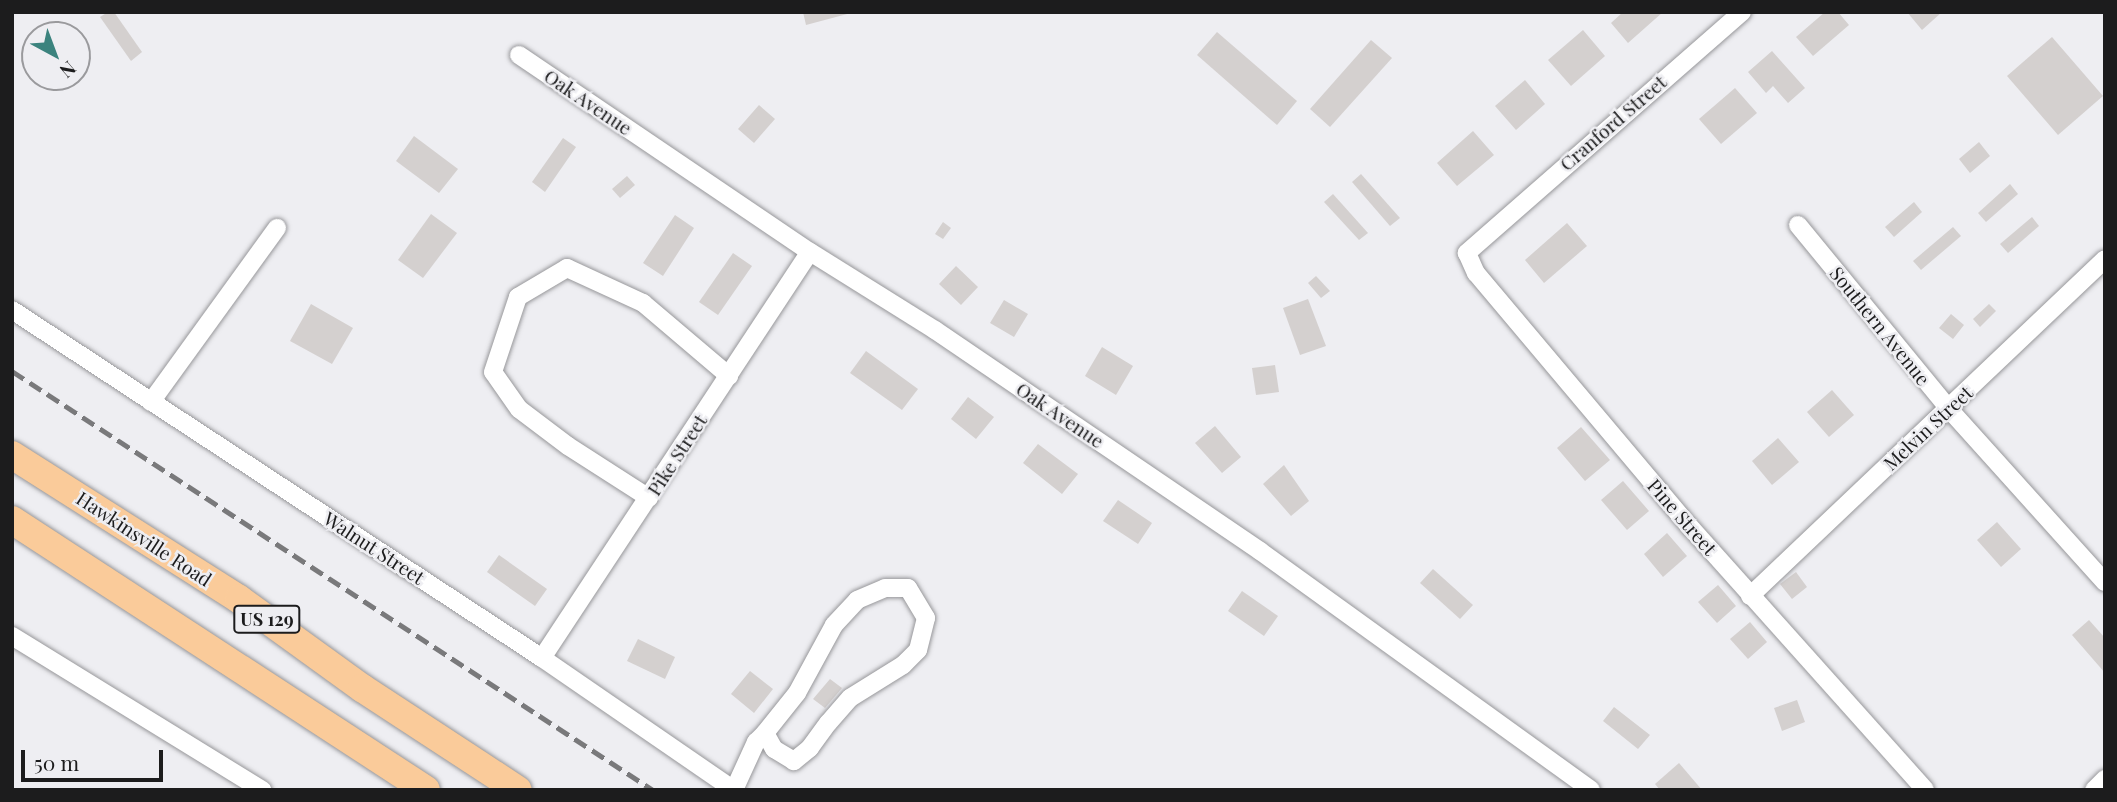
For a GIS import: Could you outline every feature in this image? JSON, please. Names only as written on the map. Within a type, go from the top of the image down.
[{"type":"main road","name":"Hawkinsville Road","points":[[12,455],[239,599],[362,688],[518,790]]},
{"type":"main road","name":"US 129","points":[[12,520],[426,790]]},
{"type":"street","name":"Cranford Street","points":[[1484,234],[1742,12]]},
{"type":"street","name":"Oak Avenue","points":[[519,55],[810,252],[935,330],[1260,551],[1591,790]]},
{"type":"street","name":"Southern Avenue","points":[[1798,225],[1949,409],[2105,582]]},
{"type":"street","points":[[151,402],[277,228]]},
{"type":"street","name":"Pine Street","points":[[1484,234],[1467,253],[1476,273],[1750,596],[1926,790]]},
{"type":"street","name":"Pike Street","points":[[542,658],[810,252]]},
{"type":"street","name":"Melvin Street","points":[[1750,596],[2105,259]]},
{"type":"street","points":[[649,498],[568,446],[519,409],[493,372],[518,297],[567,268],[643,303],[729,376]]},
{"type":"street","name":"Walnut Street","points":[[12,310],[542,658],[734,790]]},
{"type":"street","points":[[734,790],[756,742],[797,693],[834,625],[857,600],[885,588],[908,588],[926,618],[918,650],[904,665],[850,698],[810,748],[794,761],[774,749],[765,733]]},
{"type":"street","points":[[12,636],[261,790]]},
{"type":"street","points":[[2094,790],[2105,779]]},
{"type":"building","points":[[114,12],[142,52],[131,61],[100,17]]},
{"type":"building","points":[[803,12],[851,12],[851,13],[806,25]]},
{"type":"building","points":[[1623,12],[1663,12],[1628,43],[1611,23]]},
{"type":"building","points":[[1825,12],[1838,12],[1849,25],[1813,56],[1796,37]]},
{"type":"building","points":[[1907,12],[1942,12],[1922,30]]},
{"type":"building","points":[[1583,30],[1605,56],[1571,86],[1548,60]]},
{"type":"building","points":[[1217,32],[1297,101],[1277,125],[1197,55]]},
{"type":"building","points":[[2052,37],[2103,96],[2058,135],[2007,76]]},
{"type":"building","points":[[1371,40],[1392,58],[1330,127],[1310,109]]},
{"type":"building","points":[[1772,51],[1805,88],[1788,103],[1773,86],[1766,93],[1748,72]]},
{"type":"building","points":[[1525,80],[1545,104],[1516,130],[1495,106]]},
{"type":"building","points":[[1735,88],[1757,113],[1721,144],[1699,119]]},
{"type":"building","points":[[759,105],[775,119],[754,143],[738,129]]},
{"type":"building","points":[[1473,131],[1494,155],[1457,186],[1437,163]]},
{"type":"building","points":[[414,136],[458,169],[439,193],[396,161]]},
{"type":"building","points":[[563,138],[576,147],[545,192],[532,182]]},
{"type":"building","points":[[1979,142],[1990,156],[1970,173],[1959,159]]},
{"type":"building","points":[[1361,174],[1400,218],[1390,226],[1352,182]]},
{"type":"building","points":[[627,176],[635,185],[620,198],[612,189]]},
{"type":"building","points":[[2010,184],[2018,194],[1986,222],[1978,213]]},
{"type":"building","points":[[1333,194],[1368,233],[1359,240],[1324,202]]},
{"type":"building","points":[[1914,202],[1922,212],[1894,237],[1885,227]]},
{"type":"building","points":[[431,214],[457,233],[423,278],[398,260]]},
{"type":"building","points":[[675,215],[694,228],[663,276],[643,263]]},
{"type":"building","points":[[2032,217],[2039,226],[2008,253],[2000,244]]},
{"type":"building","points":[[943,222],[951,228],[943,239],[935,234]]},
{"type":"building","points":[[1567,223],[1587,246],[1544,283],[1525,260]]},
{"type":"building","points":[[1953,227],[1961,236],[1921,270],[1913,261]]},
{"type":"building","points":[[733,253],[752,266],[718,315],[699,302]]},
{"type":"building","points":[[956,266],[978,287],[961,305],[939,284]]},
{"type":"building","points":[[1316,276],[1330,291],[1321,298],[1308,283]]},
{"type":"building","points":[[1308,299],[1326,346],[1300,355],[1283,308]]},
{"type":"building","points":[[1004,300],[1028,314],[1014,337],[990,323]]},
{"type":"building","points":[[311,304],[353,328],[332,364],[290,341]]},
{"type":"building","points":[[1989,304],[1996,311],[1980,327],[1973,319]]},
{"type":"building","points":[[1951,314],[1964,325],[1953,339],[1939,328]]},
{"type":"building","points":[[1102,347],[1133,366],[1116,395],[1085,376]]},
{"type":"building","points":[[866,351],[918,389],[902,410],[850,373]]},
{"type":"building","points":[[1275,365],[1279,392],[1256,395],[1252,368]]},
{"type":"building","points":[[1832,390],[1854,415],[1829,437],[1807,412]]},
{"type":"building","points":[[968,397],[994,417],[976,439],[951,419]]},
{"type":"building","points":[[1215,426],[1241,457],[1222,473],[1195,443]]},
{"type":"building","points":[[1581,427],[1610,460],[1585,481],[1557,448]]},
{"type":"building","points":[[1778,438],[1799,462],[1772,485],[1752,461]]},
{"type":"building","points":[[1038,444],[1078,474],[1062,494],[1023,463]]},
{"type":"building","points":[[1284,465],[1309,501],[1291,516],[1263,484]]},
{"type":"building","points":[[1623,481],[1649,511],[1627,530],[1601,500]]},
{"type":"building","points":[[1118,500],[1152,523],[1138,544],[1103,521]]},
{"type":"building","points":[[1997,522],[2021,549],[2001,567],[1977,540]]},
{"type":"building","points":[[1667,533],[1687,556],[1663,577],[1644,554]]},
{"type":"building","points":[[499,555],[547,589],[535,606],[487,572]]},
{"type":"building","points":[[1433,569],[1473,605],[1460,619],[1420,583]]},
{"type":"building","points":[[1796,572],[1807,587],[1792,599],[1780,584]]},
{"type":"building","points":[[1718,585],[1736,606],[1717,623],[1698,602]]},
{"type":"building","points":[[1242,591],[1278,616],[1264,636],[1228,611]]},
{"type":"building","points":[[2089,620],[2105,638],[2105,673],[2072,635]]},
{"type":"building","points":[[1750,622],[1767,642],[1748,659],[1730,639]]},
{"type":"building","points":[[638,639],[675,657],[665,679],[627,661]]},
{"type":"building","points":[[750,671],[773,689],[754,713],[731,694]]},
{"type":"building","points":[[830,679],[842,688],[825,708],[813,699]]},
{"type":"building","points":[[1797,700],[1805,722],[1782,731],[1774,708]]},
{"type":"building","points":[[1614,707],[1650,735],[1638,749],[1603,721]]},
{"type":"building","points":[[1679,763],[1702,790],[1660,790],[1655,784]]},
{"type":"railway","points":[[12,371],[653,790]]}]
